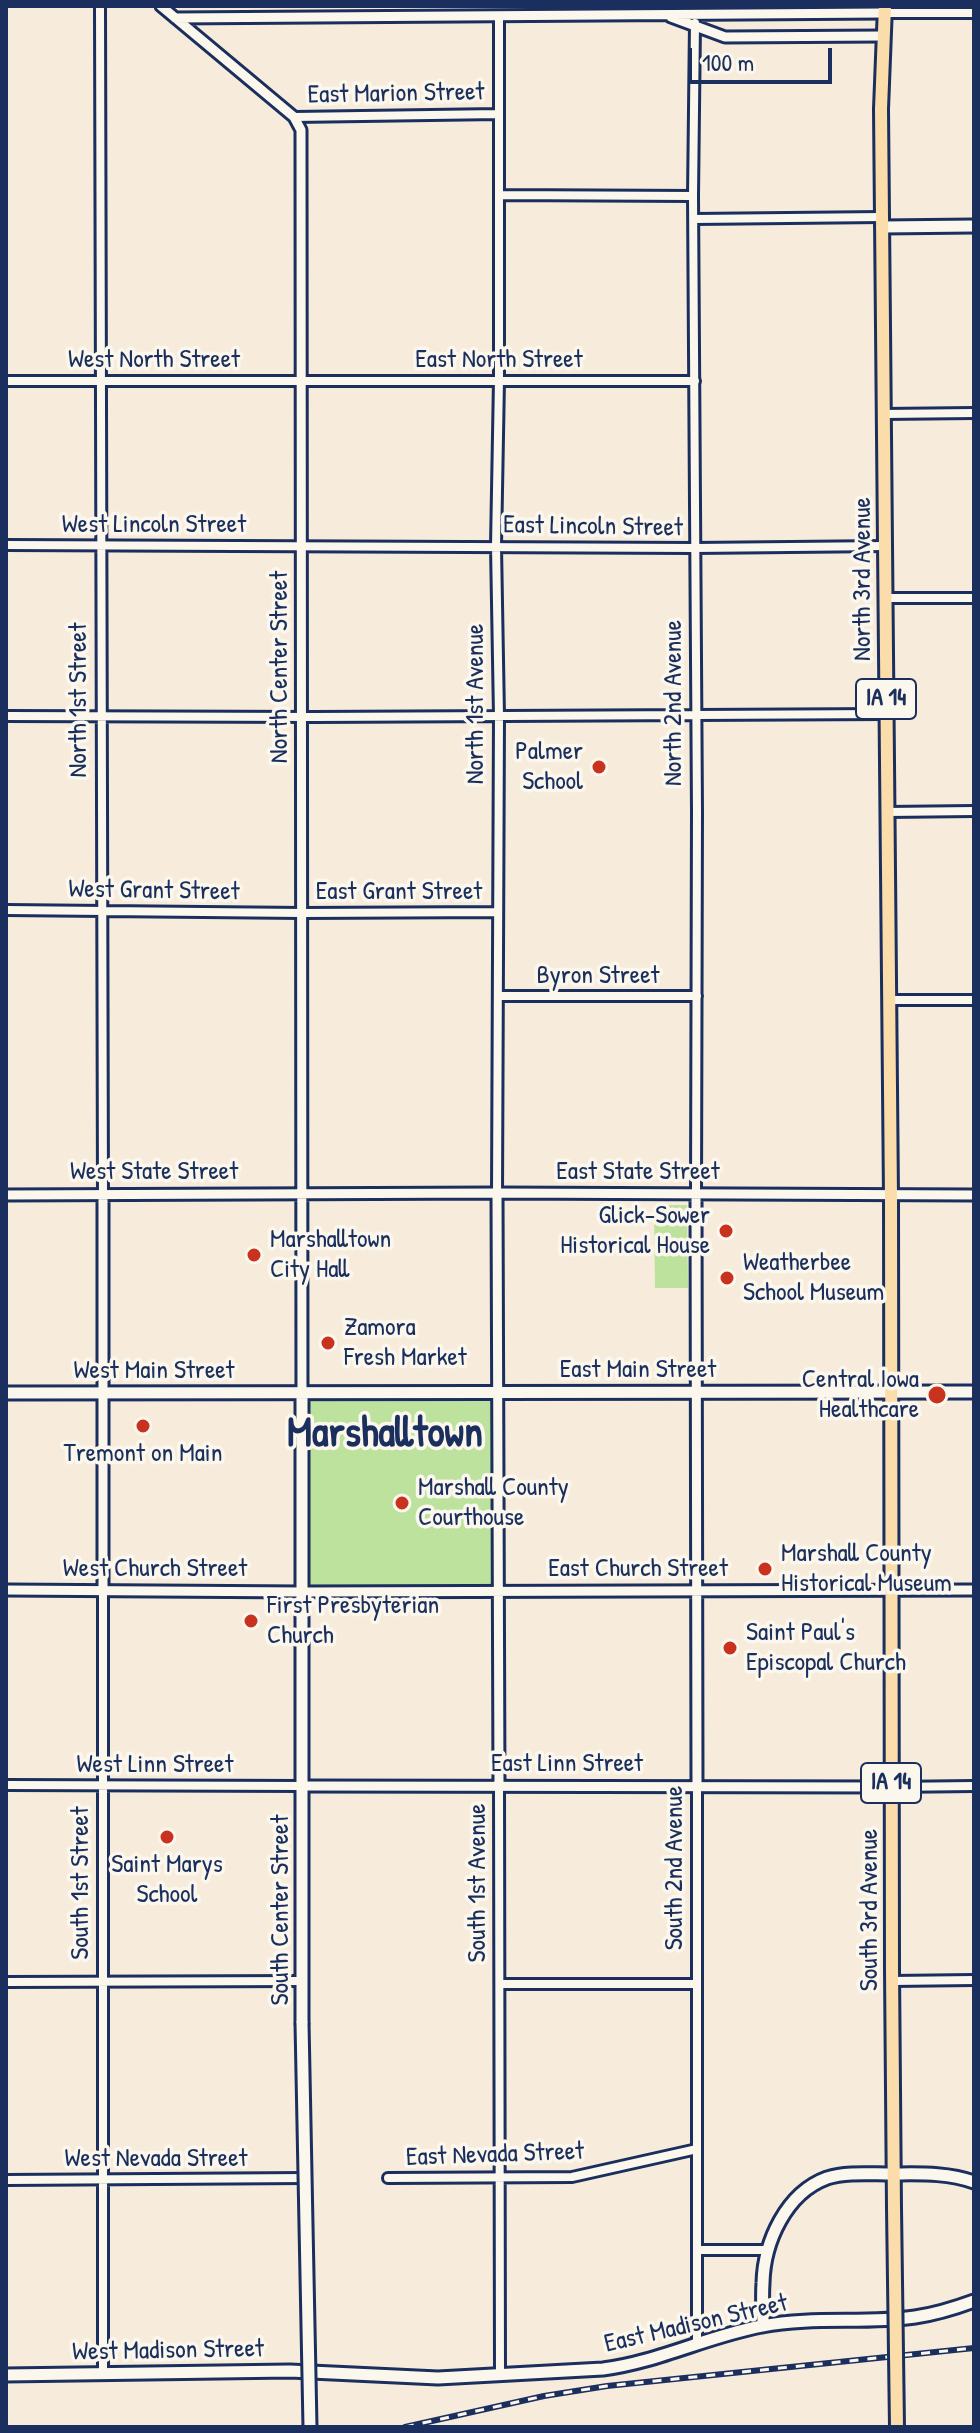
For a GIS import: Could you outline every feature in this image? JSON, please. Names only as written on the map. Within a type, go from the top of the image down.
[{"type":"main road","name":"North 3rd Avenue","points":[[885,10],[881,109],[890,1392]]},
{"type":"main road","points":[[882,222],[974,226]]},
{"type":"main road","name":"South 3rd Avenue","points":[[890,1392],[897,2427]]},
{"type":"main road","name":"East Main Street","points":[[302,1393],[974,1392]]},
{"type":"main road","name":"West Main Street","points":[[6,1393],[302,1393]]},
{"type":"main road","name":"South Center Street","points":[[302,1393],[302,2023],[310,2427]]},
{"type":"main road","points":[[763,2326],[763,2282],[768,2250],[788,2208],[812,2185],[842,2175],[894,2174],[938,2174],[974,2182]]},
{"type":"main road","name":"East Madison Street","points":[[330,2372],[438,2378],[626,2366],[763,2326],[913,2317],[974,2301]]},
{"type":"main road","name":"West Madison Street","points":[[6,2375],[330,2372]]},
{"type":"street","name":"North 1st Street","points":[[100,6],[103,1393]]},
{"type":"street","points":[[161,6],[294,117]]},
{"type":"street","points":[[175,18],[660,14],[695,20],[885,10],[974,13]]},
{"type":"street","name":"North 1st Avenue","points":[[499,16],[496,546],[499,1392]]},
{"type":"street","points":[[695,20],[725,37],[883,36]]},
{"type":"street","name":"North 2nd Avenue","points":[[695,20],[696,1392]]},
{"type":"street","name":"East Marion Street","points":[[294,117],[499,114]]},
{"type":"street","name":"North Center Street","points":[[294,117],[301,130],[303,379],[302,1393]]},
{"type":"street","points":[[499,195],[693,196]]},
{"type":"street","points":[[694,219],[882,222]]},
{"type":"street","name":"West North Street","points":[[6,381],[303,379]]},
{"type":"street","name":"East North Street","points":[[303,379],[695,381]]},
{"type":"street","points":[[884,414],[974,413]]},
{"type":"street","name":"West Lincoln Street","points":[[6,545],[302,546]]},
{"type":"street","name":"East Lincoln Street","points":[[302,546],[885,546]]},
{"type":"street","points":[[885,598],[974,598]]},
{"type":"street","points":[[6,716],[886,714]]},
{"type":"street","points":[[887,812],[974,811]]},
{"type":"street","name":"West Grant Street","points":[[6,910],[302,913]]},
{"type":"street","name":"East Grant Street","points":[[302,913],[498,912]]},
{"type":"street","name":"Byron Street","points":[[499,996],[697,996]]},
{"type":"street","points":[[888,1000],[974,1000]]},
{"type":"street","name":"West State Street","points":[[6,1195],[302,1193]]},
{"type":"street","name":"East State Street","points":[[302,1193],[974,1195]]},
{"type":"street","name":"South 1st Avenue","points":[[499,1392],[500,2374]]},
{"type":"street","name":"South 2nd Avenue","points":[[696,1392],[697,2344]]},
{"type":"street","name":"South 1st Street","points":[[103,1393],[103,2374]]},
{"type":"street","name":"West Church Street","points":[[6,1590],[303,1592]]},
{"type":"street","name":"East Church Street","points":[[303,1592],[974,1590]]},
{"type":"street","name":"West Linn Street","points":[[6,1785],[303,1786]]},
{"type":"street","name":"East Linn Street","points":[[303,1786],[974,1786]]},
{"type":"street","points":[[892,1981],[974,1980]]},
{"type":"street","points":[[6,1982],[303,1981]]},
{"type":"street","points":[[500,1984],[697,1984]]},
{"type":"street","name":"East Nevada Street","points":[[388,2178],[572,2177],[697,2149]]},
{"type":"street","name":"West Nevada Street","points":[[6,2180],[305,2178]]},
{"type":"street","points":[[697,2250],[768,2250]]},
{"type":"green space","points":[[654,1205],[687,1205],[688,1288],[655,1288]]},
{"type":"green space","points":[[499,1392],[499,1591],[303,1592],[302,1393]]},
{"type":"railway","points":[[405,2427],[544,2396],[607,2386],[974,2348]]},
{"type":"place","name":"Palmer School","points":[[599,767]]},
{"type":"place","name":"Glick-Sower Historical House","points":[[726,1231]]},
{"type":"place","name":"Marshalltown City Hall","points":[[254,1255]]},
{"type":"place","name":"Weatherbee School Museum","points":[[727,1278]]},
{"type":"place","name":"Zamora Fresh Market","points":[[328,1343]]},
{"type":"place","name":"Central Iowa Healthcare","points":[[937,1395]]},
{"type":"place","name":"Tremont on Main","points":[[143,1426]]},
{"type":"place","name":"Marshall County Courthouse","points":[[402,1503]]},
{"type":"place","name":"Marshall County Historical Museum","points":[[765,1569]]},
{"type":"place","name":"First Presbyterian Church","points":[[251,1621]]},
{"type":"place","name":"Saint Paul's Episcopal Church","points":[[730,1648]]},
{"type":"place","name":"Saint Marys School","points":[[167,1837]]},
{"type":"district","name":"Marshalltown","points":[[385,1435]]}]
